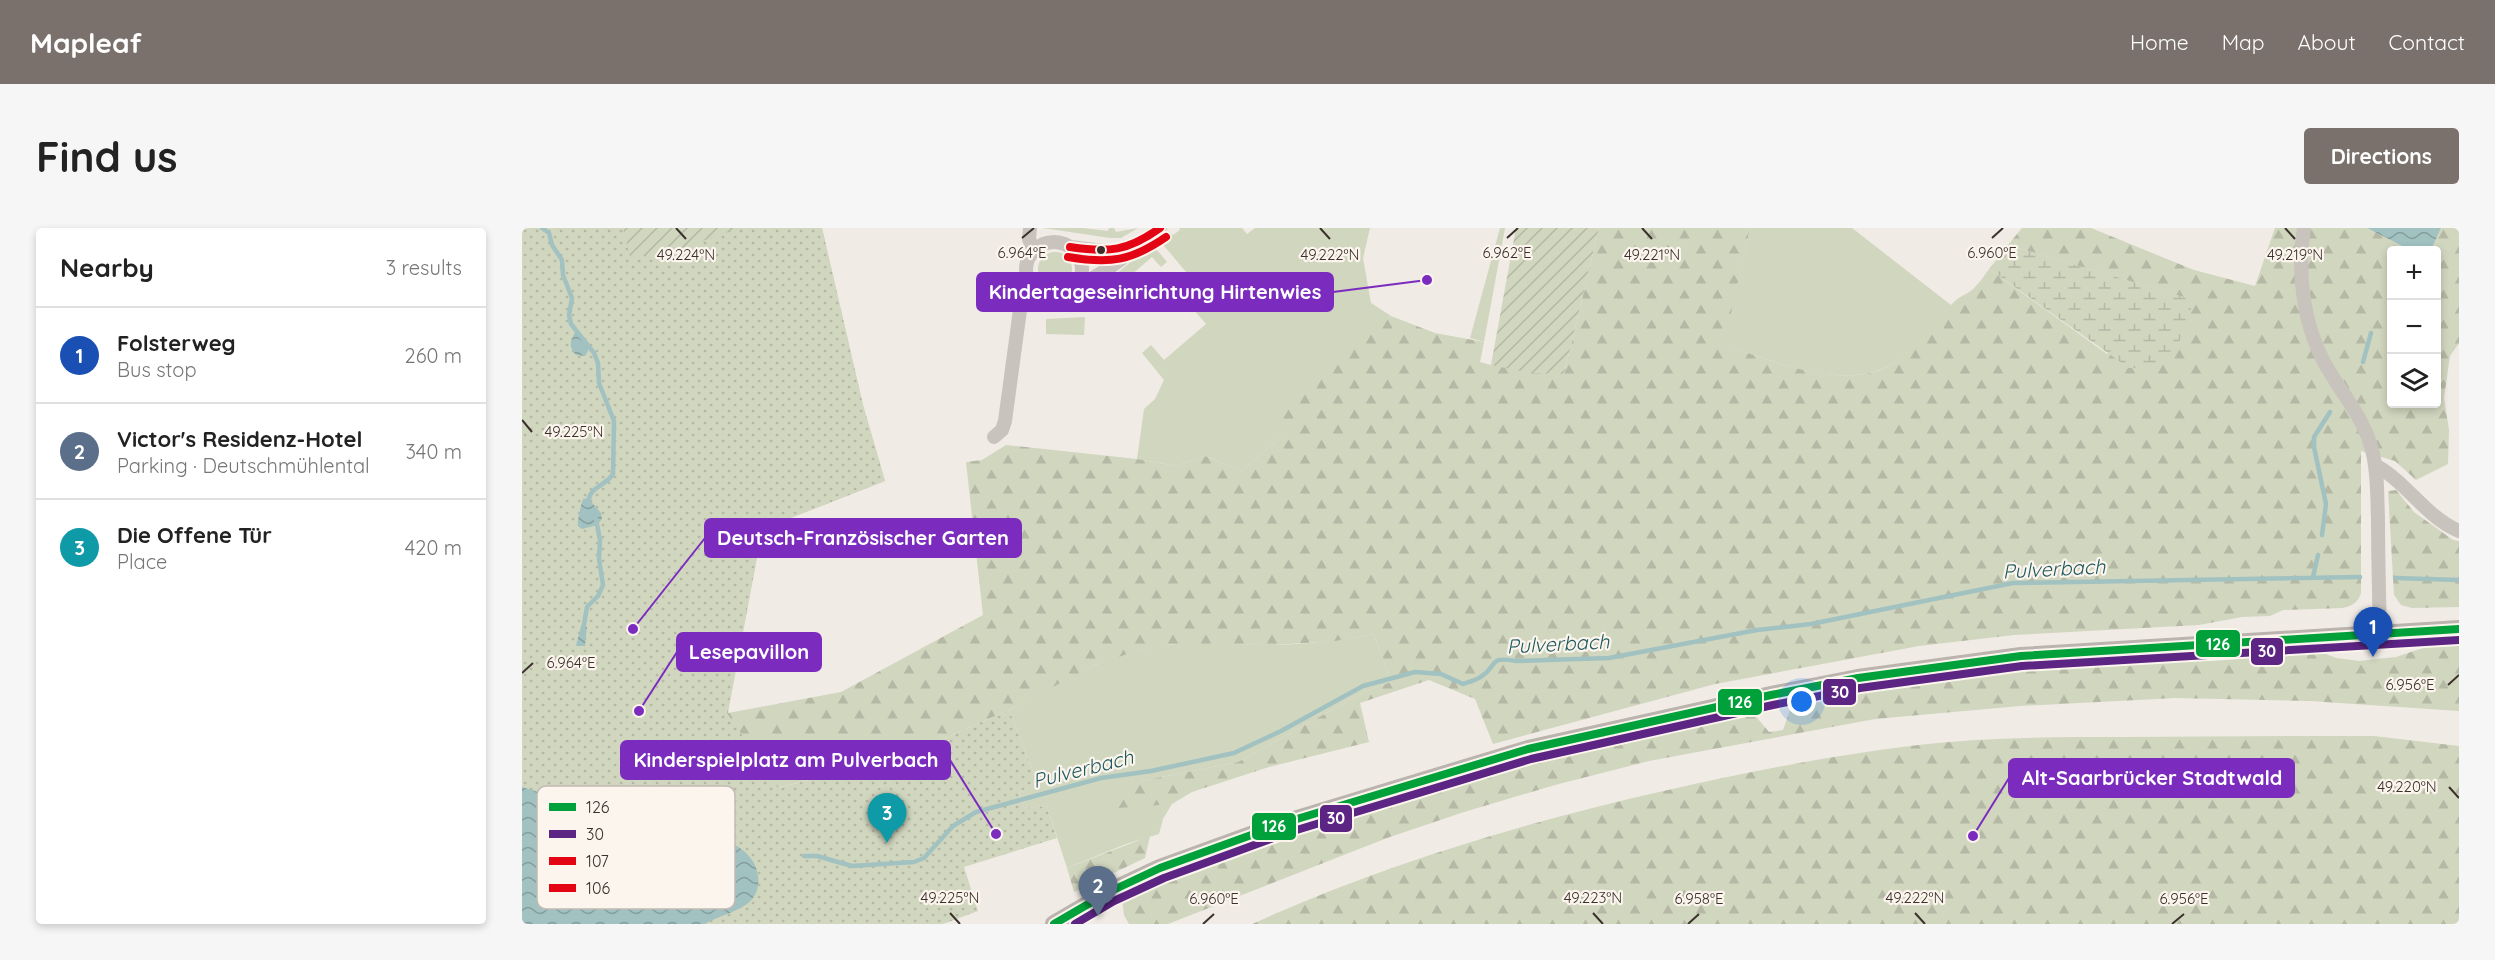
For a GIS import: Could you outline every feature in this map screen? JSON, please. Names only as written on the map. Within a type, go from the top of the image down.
[{"type":"main road","points":[[1054,924],[1109,892],[1160,868],[1287,822],[1528,749],[1858,678],[1972,661],[2081,651],[2459,629]]},
{"type":"street","points":[[1030,228],[1029,239],[1034,251]]},
{"type":"street","points":[[1077,286],[1088,282],[1160,228]]},
{"type":"street","points":[[2304,228],[2301,259],[2305,309],[2310,330],[2324,363],[2369,437],[2376,466],[2380,633]]},
{"type":"street","points":[[1070,247],[1081,262],[1082,275],[1077,286],[1070,293],[1061,297],[1043,296],[1030,284],[1026,267],[1034,251],[1040,246],[1055,242],[1070,247],[1112,252],[1140,243]]},
{"type":"street","points":[[994,438],[1002,430],[1005,422],[1020,310],[1036,291]]},
{"type":"street","points":[[2376,466],[2393,476],[2433,514],[2459,531]]},
{"type":"green space","points":[[522,228],[822,228],[863,405],[885,481],[765,528],[759,547],[727,713],[778,788],[906,755],[1009,710],[1037,781],[1019,793],[1024,808],[1047,806],[1057,838],[964,867],[978,911],[943,924],[522,924]]},
{"type":"green space","points":[[623,228],[740,228],[676,250],[630,257]]},
{"type":"green space","points":[[822,228],[863,405],[885,481],[765,528],[759,547],[728,713],[841,692],[983,615],[966,462],[982,460],[1006,445],[1137,459],[1176,466],[1205,456],[1242,471],[1281,437],[1274,408],[1391,316],[1435,333],[1484,342],[1480,362],[1564,374],[1599,228],[1750,228],[1724,345],[1792,367],[1817,373],[1841,375],[1865,374],[1887,367],[1907,354],[1943,313],[1956,300],[1974,288],[1989,269],[2107,354],[2193,300],[2008,245],[2022,228],[2091,228],[2194,270],[2255,286],[2275,228],[2367,228],[2402,246],[2387,246],[2387,408],[2441,408],[2441,246],[2433,246],[2441,228],[2459,228],[2459,343],[2450,356],[2444,398],[2449,430],[2448,464],[2416,480],[2395,461],[2361,451],[2361,593],[2354,604],[2349,606],[2283,610],[2270,616],[2242,617],[2199,625],[2014,635],[1919,646],[1715,684],[1493,744],[1475,699],[1429,680],[1360,703],[1369,742],[1269,767],[1192,792],[1172,804],[1118,808],[1116,798],[1141,781],[1238,762],[1366,691],[1391,682],[1374,634],[1335,641],[1274,645],[1173,644],[1142,649],[1095,665],[1009,710],[906,755],[777,788],[702,777]]},
{"type":"green space","points":[[1043,228],[1083,228],[1108,231],[1109,228],[1114,228],[1116,232],[1138,228],[1121,238],[1110,238]]},
{"type":"green space","points":[[1179,228],[1242,228],[1247,234],[1255,228],[1370,228],[1363,258],[1371,303],[1391,316],[1376,329],[1281,437],[1242,471],[1205,456],[1176,466],[1137,459],[1144,409],[1155,399],[1164,380],[1142,353],[1151,345],[1164,360],[1206,324],[1194,310],[1208,298],[1160,241],[1170,232],[1173,235],[1180,230]]},
{"type":"green space","points":[[1500,228],[1505,228],[1484,342],[1470,338]]},
{"type":"green space","points":[[1516,228],[1599,228],[1564,374],[1530,373],[1491,365]]},
{"type":"green space","points":[[1750,228],[1852,228],[1951,305],[1923,339],[1904,357],[1883,369],[1861,374],[1838,375],[1791,367],[1723,345]]},
{"type":"green space","points":[[1152,244],[1167,262],[1161,267],[1152,257],[1109,294],[1117,304],[1111,309],[1096,291]]},
{"type":"green space","points":[[2008,245],[2194,300],[2181,339],[2168,357],[2158,364],[2129,368],[1989,269]]},
{"type":"green space","points":[[1055,252],[1067,257],[1072,269],[1067,281],[1055,286],[1043,281],[1038,269],[1043,257]]},
{"type":"green space","points":[[1085,317],[1084,335],[1046,334],[1046,319]]},
{"type":"green space","points":[[2396,490],[2414,512],[2453,540],[2459,541],[2459,607],[2412,608],[2401,605],[2394,595],[2388,491]]},
{"type":"green space","points":[[1374,634],[1391,682],[1366,691],[1238,762],[1141,781],[1154,804],[1172,804],[1163,819],[1159,834],[1126,844],[1067,868],[1047,806],[1024,808],[1019,793],[1037,781],[1009,710],[1074,675],[1124,654],[1157,646],[1189,643],[1296,644]]},
{"type":"green space","points":[[2459,642],[2459,711],[2310,701],[2175,698],[2020,706],[1875,719],[1649,761],[1555,785],[1387,838],[1168,924],[1129,924],[1124,915],[1122,898],[1131,893],[1168,876],[1255,845],[1476,777],[1586,748],[1697,724],[1753,713],[1769,732],[1783,730],[1791,707],[1953,678],[2008,671],[2124,661],[2318,651],[2336,658],[2359,661],[2396,657],[2438,643]]},
{"type":"green space","points":[[2374,736],[2459,746],[2459,924],[1252,924],[1353,882],[1456,846],[1615,802],[1789,765],[1910,746],[1990,739]]},
{"type":"green space","points":[[1150,836],[1145,858],[1074,892],[1067,868]]},
{"type":"water","points":[[2367,228],[2441,228],[2433,246],[2402,246]]},
{"type":"water","points":[[576,331],[588,345],[585,356],[576,355],[572,349],[571,341]]},
{"type":"water","points":[[588,498],[601,513],[602,519],[597,525],[582,529],[578,526],[579,516],[583,499]]},
{"type":"water","points":[[581,626],[587,627],[585,646],[576,646]]},
{"type":"water","points":[[522,787],[537,791],[537,909],[735,909],[735,845],[752,859],[758,876],[756,893],[749,902],[737,910],[705,924],[522,924]]},
{"type":"waterway","points":[[542,228],[549,233],[552,245],[562,260],[563,275],[572,298],[569,315],[571,324],[594,353],[598,363],[599,383],[614,421],[613,474],[590,494],[589,504]]},
{"type":"waterway","points":[[2363,362],[2371,333]]},
{"type":"waterway","points":[[2322,535],[2326,504],[2314,437],[2330,412]]},
{"type":"waterway","points":[[583,630],[587,607],[598,596],[603,585],[596,519]]},
{"type":"waterway","points":[[2313,577],[2318,555]]},
{"type":"waterway","name":"Pulverbach","points":[[804,856],[817,856],[852,866],[914,862],[924,858],[953,826],[976,812],[1101,778],[1151,771],[1234,753],[1281,731],[1363,686],[1415,672],[1441,674],[1463,684],[1480,677],[1494,662],[1501,660],[1609,658],[1757,630],[1811,624],[2013,583],[2360,577]]},
{"type":"waterway","name":"Pulverbach","points":[[2395,578],[2459,580]]},
{"type":"transit line","name":"107","points":[[1070,247],[1107,250],[1128,246],[1160,228]]},
{"type":"transit line","name":"106","points":[[1068,257],[1096,260],[1120,259],[1142,251],[1166,237]]},
{"type":"transit line","name":"126","points":[[1054,924],[1109,892],[1160,868],[1287,822],[1528,749],[1771,695],[1858,678],[2021,656],[2459,629]]},
{"type":"transit line","name":"30","points":[[1075,924],[1114,901],[1164,878],[1290,832],[1531,759],[1773,705],[1860,688],[2022,666],[2459,640]]},
{"type":"place","name":"Kindertageseinrichtung Hirtenwies","points":[[1427,280]]},
{"type":"place","name":"Deutsch-Französischer Garten","points":[[633,629]]},
{"type":"place","name":"Folsterweg","points":[[2373,657]]},
{"type":"place","name":"Lesepavillon","points":[[639,711]]},
{"type":"place","name":"Kinderspielplatz am Pulverbach","points":[[996,834]]},
{"type":"place","name":"Alt-Saarbrücker Stadtwald","points":[[1973,836]]},
{"type":"place","name":"Die Offene Tür","points":[[887,843]]},
{"type":"place","name":"Victor's Residenz-Hotel","points":[[1098,916]]}]
